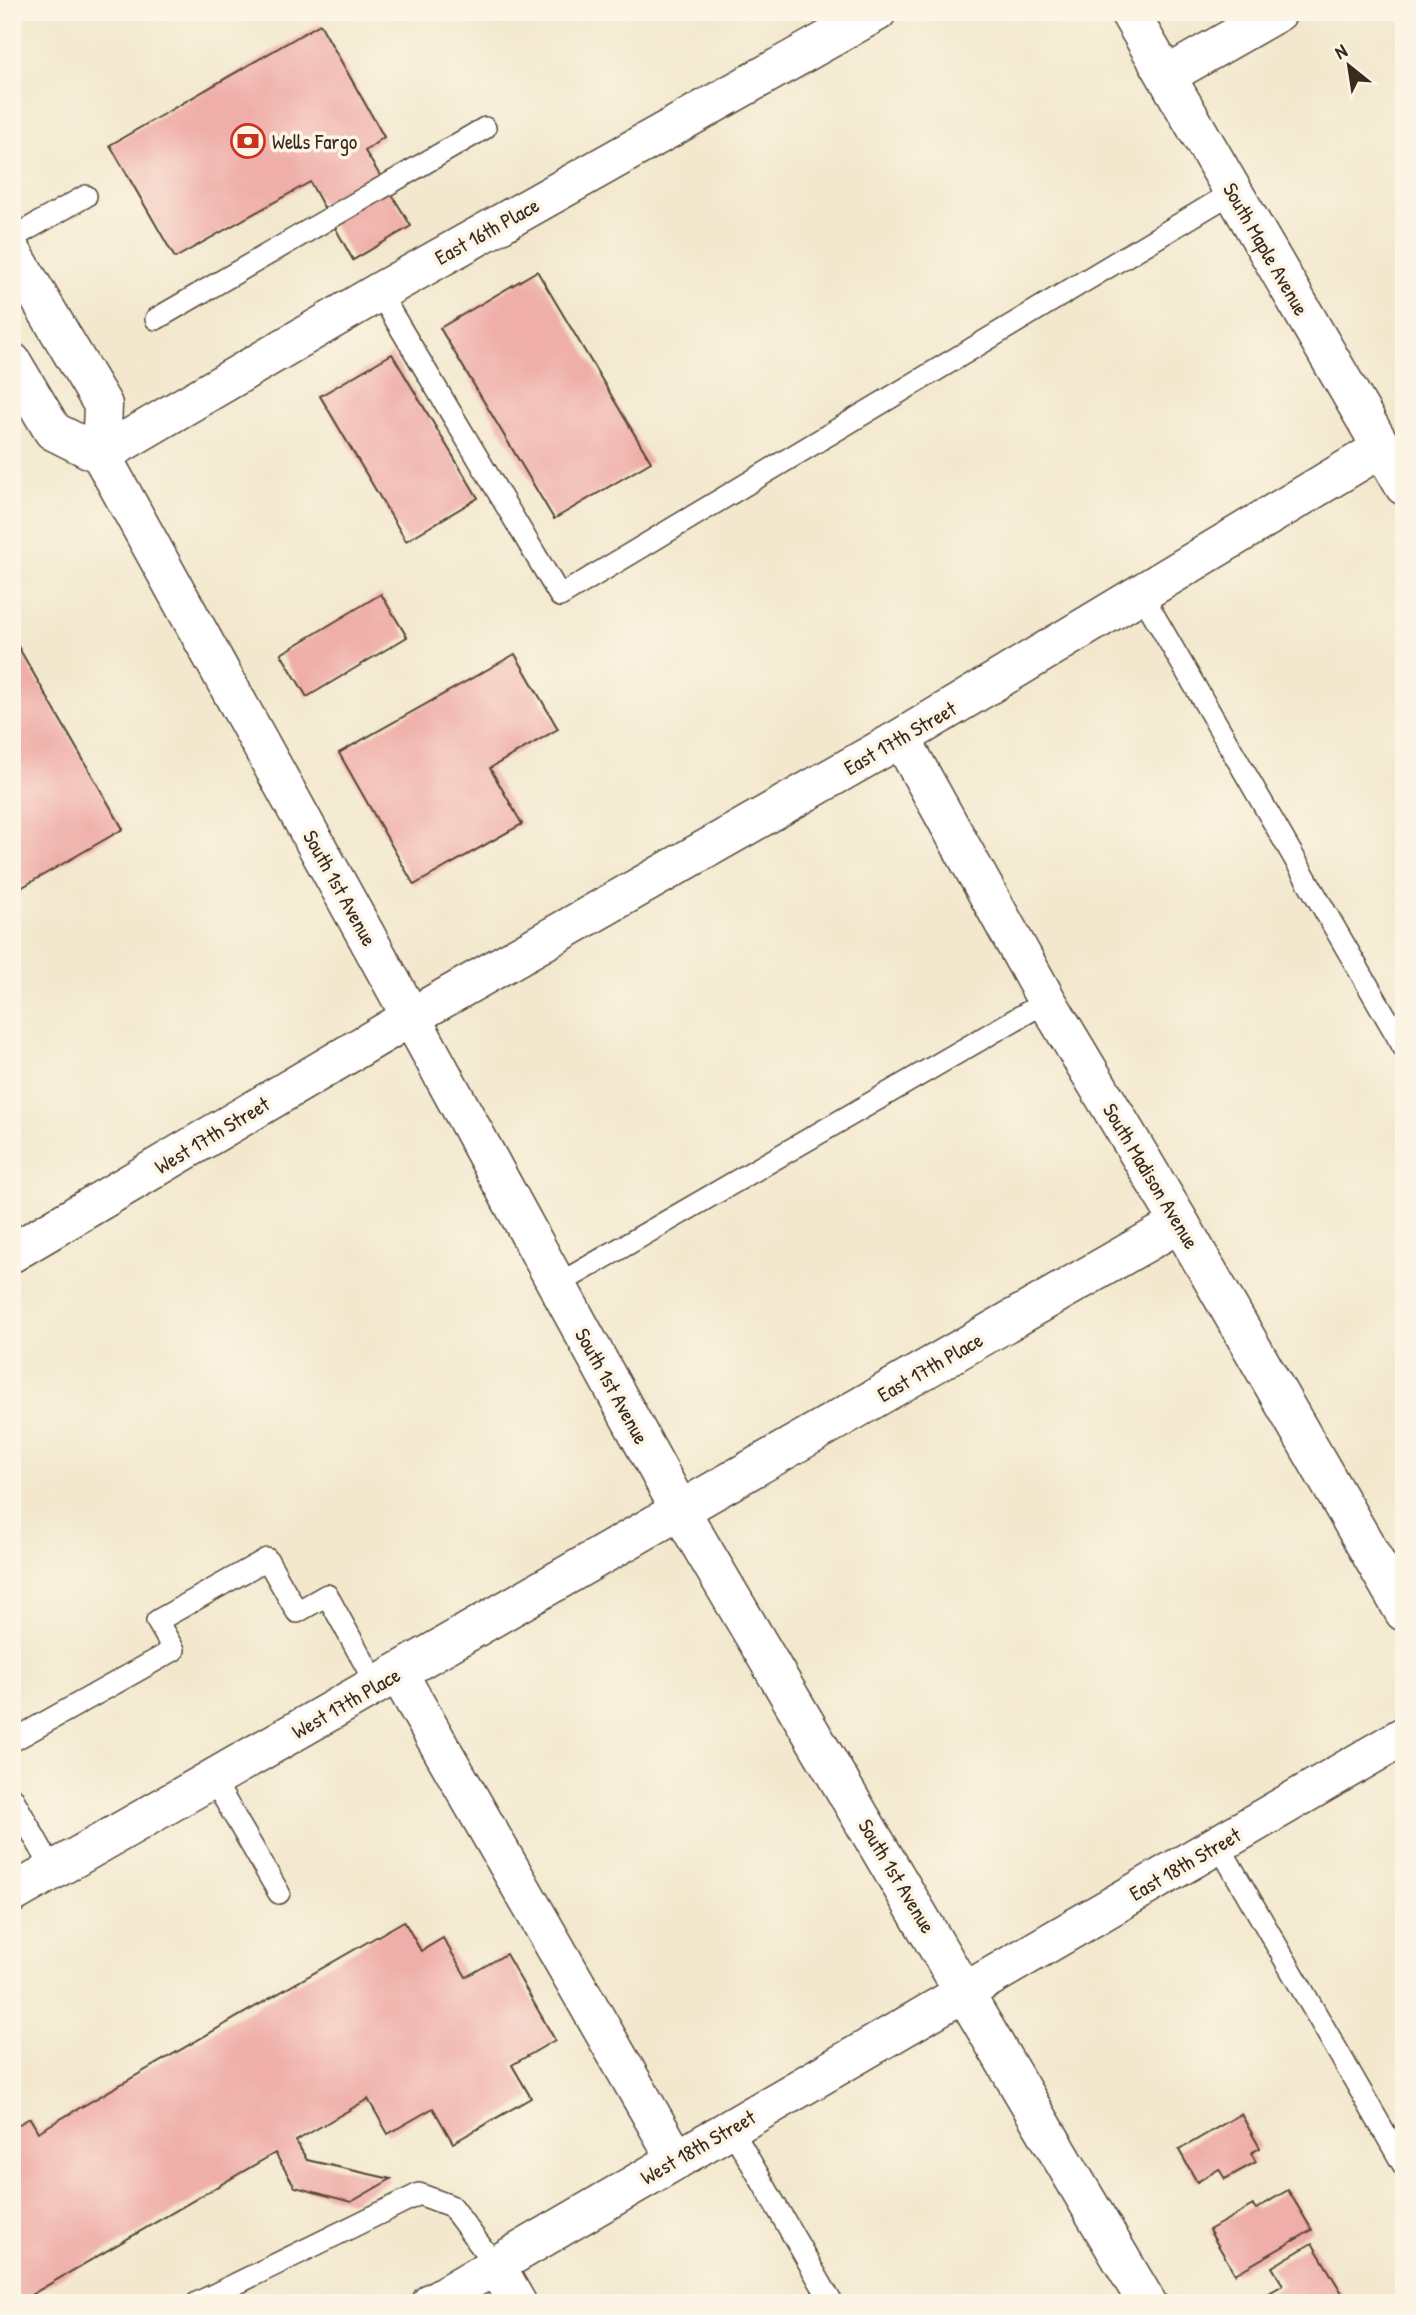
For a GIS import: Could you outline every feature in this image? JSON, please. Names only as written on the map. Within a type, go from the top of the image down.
[{"type":"street","name":"East 16th Place","points":[[101,455],[379,292],[877,12]]},
{"type":"street","name":"South Maple Avenue","points":[[1129,12],[1404,486]]},
{"type":"street","points":[[1166,76],[1278,12]]},
{"type":"street","points":[[12,252],[103,405],[101,455],[52,431],[12,362]]},
{"type":"street","name":"East 17th Street","points":[[411,1017],[901,738],[1382,448]]},
{"type":"street","name":"South 1st Avenue","points":[[101,455],[681,1512],[1147,2303]]},
{"type":"street","name":"South Madison Avenue","points":[[901,738],[1047,1001],[1180,1223],[1404,1612]]},
{"type":"street","name":"West 17th Street","points":[[12,1253],[411,1017]]},
{"type":"street","name":"East 17th Place","points":[[681,1512],[1180,1223]]},
{"type":"street","name":"West 17th Place","points":[[12,1894],[681,1512]]},
{"type":"street","points":[[387,1679],[677,2160]]},
{"type":"street","name":"East 18th Street","points":[[966,1992],[1404,1735]]},
{"type":"street","name":"West 18th Street","points":[[431,2303],[966,1992]]},
{"type":"street","points":[[495,2265],[517,2303]]},
{"type":"lane","points":[[156,319],[485,128]]},
{"type":"lane","points":[[379,292],[560,596],[1233,192]]},
{"type":"lane","points":[[12,238],[86,196]]},
{"type":"lane","points":[[1141,593],[1404,1048]]},
{"type":"lane","points":[[557,1285],[1047,1001]]},
{"type":"lane","points":[[12,1741],[174,1650],[157,1621],[267,1559],[297,1612],[327,1595],[387,1679]]},
{"type":"lane","points":[[213,1779],[279,1893]]},
{"type":"lane","points":[[12,1797],[54,1870]]},
{"type":"lane","points":[[1218,1844],[1404,2166]]},
{"type":"lane","points":[[731,2128],[832,2303]]},
{"type":"lane","points":[[197,2303],[419,2194],[451,2206],[495,2265]]},
{"type":"building","name":"Wells Fargo","points":[[320,24],[384,137],[365,151],[411,226],[353,260],[310,182],[175,258],[110,145]]},
{"type":"building","points":[[537,271],[651,462],[554,519],[440,328]]},
{"type":"building","points":[[392,354],[478,498],[406,541],[320,396]]},
{"type":"building","points":[[381,594],[407,637],[307,697],[281,654]]},
{"type":"building","points":[[12,636],[123,829],[12,893]]},
{"type":"building","points":[[515,654],[558,729],[490,768],[522,824],[414,885],[339,753]]},
{"type":"building","points":[[404,1921],[421,1951],[443,1938],[466,1977],[506,1954],[555,2040],[512,2065],[531,2098],[453,2143],[433,2108],[388,2134],[368,2099],[296,2141],[307,2160],[391,2179],[351,2202],[295,2187],[275,2153],[17,2303],[12,2303],[12,2128],[30,2118],[38,2132]]},
{"type":"building","points":[[1241,2114],[1260,2148],[1251,2153],[1256,2162],[1225,2179],[1219,2169],[1197,2182],[1179,2150]]},
{"type":"building","points":[[1288,2190],[1312,2230],[1235,2274],[1209,2230],[1253,2205],[1256,2209]]},
{"type":"building","points":[[1312,2243],[1348,2303],[1252,2303],[1283,2285],[1272,2267]]},
{"type":"place","name":"Wells Fargo","points":[[248,141]]}]
